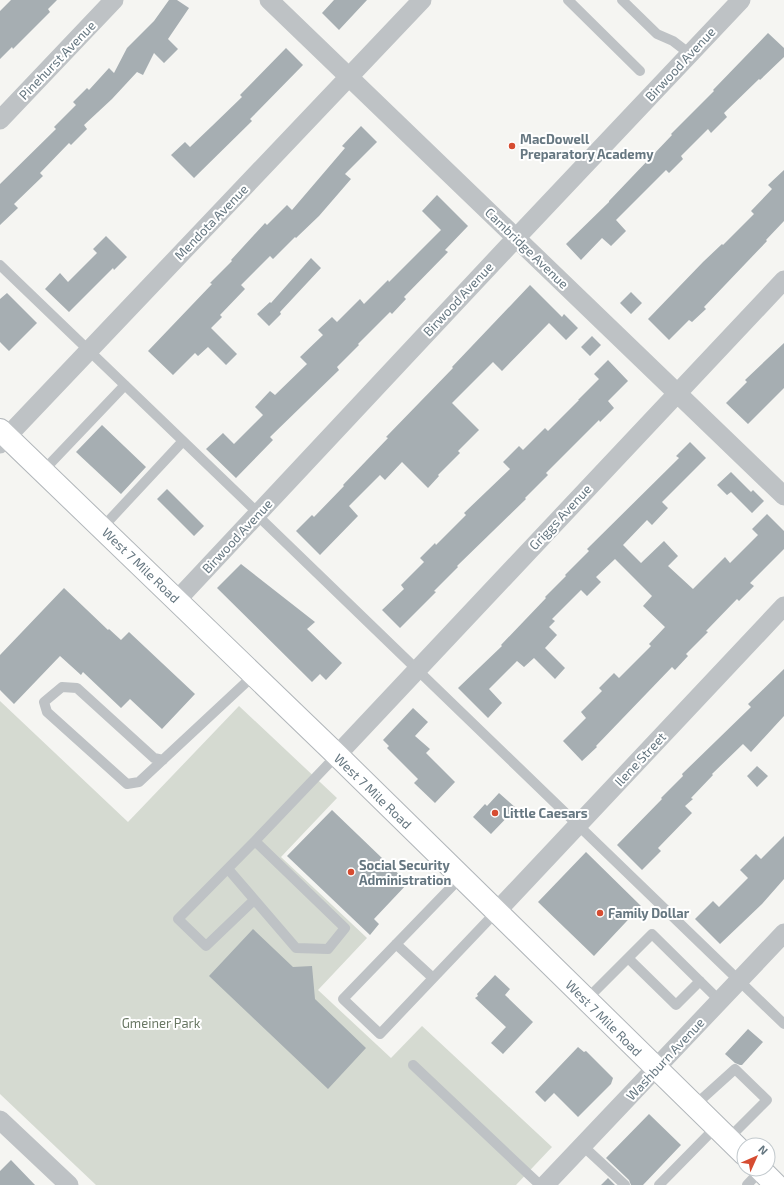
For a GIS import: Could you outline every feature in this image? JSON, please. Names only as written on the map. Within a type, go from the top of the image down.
[{"type":"main road","name":"West 7 Mile Road","points":[[2,437],[43,471],[177,600],[736,1146]]},
{"type":"street","name":"Pinehurst Avenue","points":[[0,120],[114,0]]},
{"type":"street","name":"Cambridge Avenue","points":[[269,0],[784,496]]},
{"type":"street","name":"Mendota Avenue","points":[[2,437],[89,350],[422,0]]},
{"type":"street","name":"Birwood Avenue","points":[[177,600],[741,0]]},
{"type":"street","name":"Griggs Avenue","points":[[337,755],[784,280]]},
{"type":"street","name":"Ilene Street","points":[[496,911],[784,606]]},
{"type":"street","name":"Washburn Avenue","points":[[545,1185],[784,933]]},
{"type":"street","points":[[0,1120],[69,1185]]},
{"type":"lane","points":[[568,0],[640,71]]},
{"type":"lane","points":[[622,0],[657,34],[673,41],[690,54]]},
{"type":"lane","points":[[0,265],[784,1024]]},
{"type":"lane","points":[[43,471],[125,385]]},
{"type":"lane","points":[[102,528],[183,441]]},
{"type":"lane","points":[[163,760],[154,758],[76,688],[62,687],[44,702],[47,712],[127,784],[139,782],[163,760],[254,675]]},
{"type":"lane","points":[[254,900],[206,946],[178,919],[337,755]]},
{"type":"lane","points":[[228,869],[296,948],[328,949],[345,928],[255,841]]},
{"type":"lane","points":[[461,876],[343,998],[380,1034],[496,911]]},
{"type":"lane","points":[[586,1000],[652,934],[720,1001]]},
{"type":"lane","points":[[396,944],[433,978]]},
{"type":"lane","points":[[628,958],[676,1005],[700,982]]},
{"type":"lane","points":[[414,1065],[540,1185]]},
{"type":"lane","points":[[659,1185],[722,1133],[767,1100],[735,1069],[694,1106]]},
{"type":"lane","points":[[583,1146],[625,1185]]},
{"type":"green space","name":"Gmeiner Park","points":[[0,701],[128,822],[239,706],[337,798],[281,857],[367,938],[318,990],[391,1058],[422,1026],[552,1147],[516,1185],[96,1185],[0,1094]]},
{"type":"building","points":[[11,0],[57,0],[48,9],[50,12],[13,49],[12,47],[0,59],[0,11]]},
{"type":"building","points":[[169,0],[177,0],[189,8],[168,39],[178,49],[164,63],[154,53],[143,75],[137,72],[112,99],[84,125],[87,129],[71,145],[69,143],[40,173],[43,176],[14,204],[18,208],[0,225],[0,184],[56,129],[54,127],[76,105],[73,102],[87,88],[89,90],[109,68],[114,73],[127,48],[154,21]]},
{"type":"building","points":[[334,0],[367,0],[339,30],[322,13]]},
{"type":"building","points":[[768,33],[784,48],[784,57],[724,113],[727,117],[711,133],[708,129],[681,156],[683,159],[669,173],[666,170],[616,220],[626,231],[611,246],[602,238],[581,260],[566,244],[609,202],[672,135],[671,134],[714,91],[713,90]]},
{"type":"building","points":[[286,48],[303,65],[250,119],[252,121],[194,178],[171,155],[185,142],[190,147],[242,97],[240,95]]},
{"type":"building","points":[[361,126],[377,142],[345,174],[351,179],[319,216],[273,259],[270,256],[241,285],[245,289],[220,315],[222,317],[211,328],[237,354],[226,365],[208,347],[198,356],[195,353],[173,375],[148,351],[212,284],[210,283],[232,261],[231,260],[265,223],[267,225],[287,205],[292,210],[345,148],[342,146]]},
{"type":"building","points":[[784,170],[784,221],[704,307],[706,309],[692,322],[689,320],[669,340],[648,319],[703,262],[722,244],[723,245],[754,214],[751,211],[772,189],[768,185]]},
{"type":"building","points":[[437,195],[468,226],[445,250],[448,252],[404,297],[406,299],[392,314],[390,312],[358,344],[359,345],[337,367],[339,370],[270,437],[273,440],[236,478],[206,449],[223,433],[234,444],[263,415],[255,407],[270,391],[275,395],[307,364],[300,357],[323,335],[318,330],[332,317],[337,322],[360,299],[364,304],[388,280],[389,282],[441,230],[422,211]]},
{"type":"building","points":[[106,236],[127,257],[114,270],[113,268],[69,312],[45,289],[60,273],[68,282],[97,253],[93,249]]},
{"type":"building","points":[[311,258],[321,268],[269,326],[257,314],[270,302],[271,303]]},
{"type":"building","points":[[530,285],[562,317],[564,314],[578,328],[566,340],[549,323],[502,371],[493,362],[452,403],[479,430],[458,451],[460,453],[438,475],[439,476],[428,488],[402,462],[385,480],[380,475],[349,506],[358,516],[320,555],[296,531],[312,515],[314,517],[344,486],[343,485],[388,438],[386,437]]},
{"type":"building","points":[[631,292],[642,303],[631,314],[620,303]]},
{"type":"building","points":[[7,293],[37,323],[9,351],[0,342],[0,299]]},
{"type":"building","points":[[592,336],[601,345],[590,356],[581,347]]},
{"type":"building","points":[[784,343],[784,388],[748,424],[726,403],[747,382],[745,380]]},
{"type":"building","points":[[608,360],[628,381],[608,401],[614,408],[600,422],[599,420],[546,473],[548,475],[525,498],[526,499],[457,566],[458,567],[434,591],[436,592],[400,628],[382,610],[404,589],[401,585],[424,562],[420,558],[435,543],[436,545],[466,515],[464,513],[510,469],[503,462],[519,446],[523,450],[545,428],[548,431],[599,379],[594,374]]},
{"type":"building","points":[[102,425],[146,467],[121,494],[76,452]]},
{"type":"building","points":[[690,442],[706,458],[662,502],[668,508],[652,525],[647,520],[623,545],[641,563],[664,541],[678,556],[668,566],[693,589],[725,557],[730,563],[758,535],[752,529],[767,514],[784,531],[784,549],[750,583],[754,586],[739,601],[737,599],[706,631],[708,632],[686,654],[688,656],[675,670],[672,667],[582,761],[563,741],[586,718],[581,712],[602,691],[599,688],[614,673],[619,678],[651,646],[649,644],[665,627],[643,606],[652,596],[615,559],[596,577],[601,582],[587,596],[581,590],[552,619],[555,621],[549,627],[557,635],[545,648],[565,668],[555,679],[534,658],[524,667],[517,661],[489,689],[502,703],[488,718],[458,688],[502,646],[501,645],[566,576],[565,575],[589,551],[587,549],[679,458],[676,456]]},
{"type":"building","points":[[731,472],[751,492],[753,490],[764,501],[752,513],[731,492],[727,495],[717,485]]},
{"type":"building","points":[[167,489],[204,526],[194,536],[157,499]]},
{"type":"building","points":[[241,564],[315,622],[307,629],[342,663],[326,680],[320,674],[312,682],[217,588]]},
{"type":"building","points":[[64,588],[108,630],[109,629],[121,640],[129,632],[195,694],[162,729],[130,699],[121,708],[83,672],[81,675],[60,656],[14,704],[0,690],[0,655]]},
{"type":"building","points":[[784,669],[784,716],[751,752],[743,744],[712,774],[713,775],[691,798],[693,799],[685,806],[692,813],[658,848],[661,851],[642,870],[617,845],[662,799],[661,798],[683,776],[682,774],[751,707],[748,704]]},
{"type":"building","points":[[413,708],[428,722],[415,736],[430,749],[426,753],[455,782],[435,803],[414,783],[418,779],[387,748],[389,746],[383,740]]},
{"type":"building","points":[[757,766],[768,776],[757,787],[747,776]]},
{"type":"building","points":[[499,793],[516,808],[491,834],[473,817],[485,804],[487,806]]},
{"type":"building","name":"Social Security Administration","points":[[332,810],[408,883],[374,919],[379,924],[370,935],[287,856]]},
{"type":"building","points":[[784,836],[784,879],[762,904],[720,944],[695,919],[713,901],[719,907],[748,878],[740,870],[756,854],[761,859]]},
{"type":"building","points":[[586,852],[641,906],[594,956],[538,902]]},
{"type":"building","points":[[253,929],[293,967],[312,966],[315,999],[366,1048],[328,1089],[209,976]]},
{"type":"building","points":[[495,975],[510,989],[505,995],[533,1022],[503,1054],[491,1043],[506,1027],[475,998]]},
{"type":"building","points":[[748,1029],[763,1042],[742,1065],[740,1065],[735,1063],[725,1054]]},
{"type":"building","points":[[578,1047],[584,1052],[586,1051],[613,1078],[611,1084],[578,1117],[554,1093],[545,1102],[535,1092]]},
{"type":"building","points":[[649,1114],[681,1145],[643,1185],[631,1185],[629,1180],[606,1158]]},
{"type":"building","points":[[11,1160],[35,1185],[0,1185],[0,1171]]},
{"type":"building","points":[[608,1178],[615,1185],[601,1185]]},
{"type":"place","name":"MacDowell Preparatory Academy","points":[[512,146]]},
{"type":"place","name":"Little Caesars","points":[[495,813]]},
{"type":"place","name":"Social Security Administration","points":[[351,872]]},
{"type":"place","name":"Family Dollar","points":[[600,913]]}]
